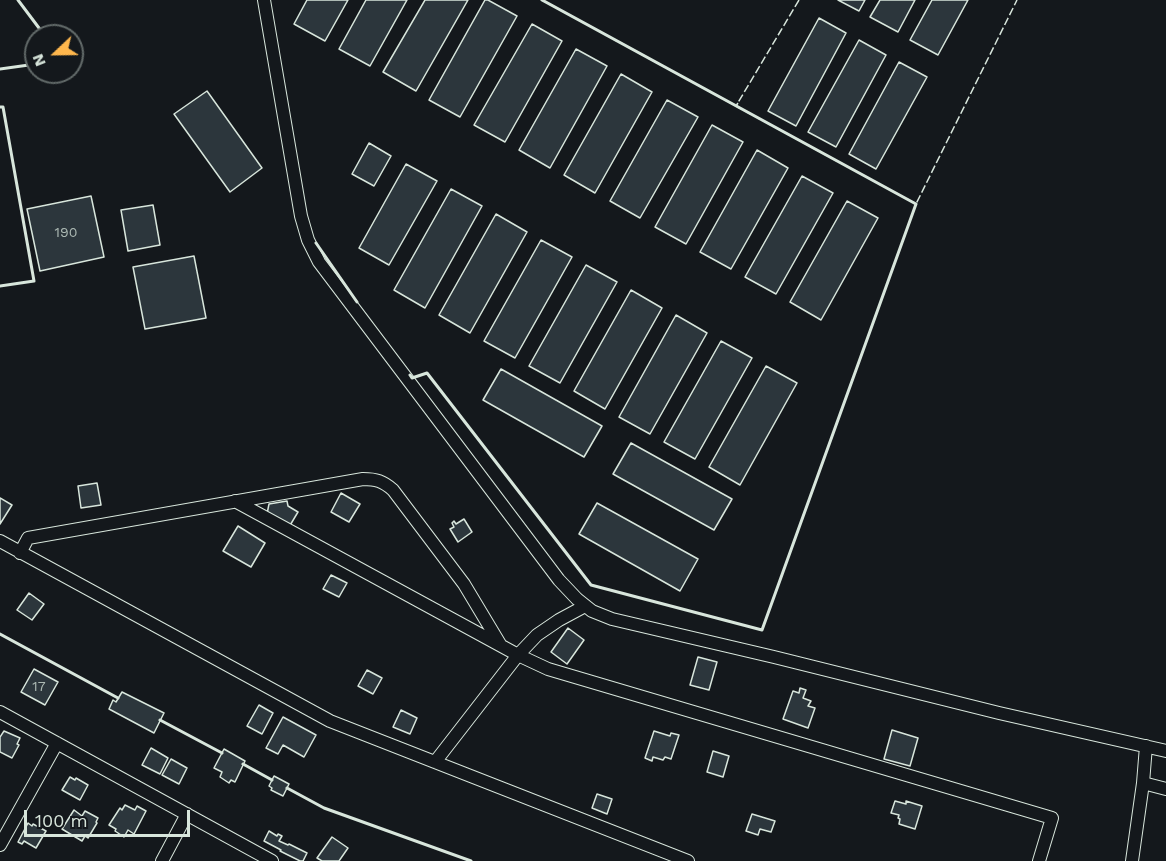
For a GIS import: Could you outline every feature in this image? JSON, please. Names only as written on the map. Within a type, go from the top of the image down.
[{"type":"street","points":[[264,0],[301,216],[308,240],[319,262],[559,580],[576,599],[592,611],[612,620],[1166,751]]},
{"type":"street","points":[[20,553],[28,538],[363,479],[374,479],[385,483],[393,490],[464,584],[501,646]]},
{"type":"street","points":[[235,501],[501,646],[548,669],[1052,818],[1039,861]]},
{"type":"street","points":[[0,542],[330,721],[688,861]]},
{"type":"street","points":[[435,762],[518,655],[537,635],[585,606]]},
{"type":"street","points":[[0,712],[272,861]]},
{"type":"street","points":[[0,845],[57,743]]},
{"type":"street","points":[[1132,861],[1146,746]]},
{"type":"street","points":[[1143,783],[1166,789]]},
{"type":"street","points":[[162,861],[187,814]]},
{"type":"building","points":[[307,0],[348,0],[325,41],[294,24]]},
{"type":"building","points":[[366,0],[407,0],[370,66],[339,49]]},
{"type":"building","points":[[425,0],[468,0],[416,91],[383,72]]},
{"type":"building","points":[[485,0],[517,16],[460,117],[429,100]]},
{"type":"building","points":[[838,0],[865,0],[859,11]]},
{"type":"building","points":[[880,0],[915,0],[898,32],[870,17]]},
{"type":"building","points":[[932,0],[968,0],[938,55],[910,40]]},
{"type":"building","points":[[819,18],[846,33],[796,126],[768,111]]},
{"type":"building","points":[[532,24],[562,41],[505,142],[474,125]]},
{"type":"building","points":[[859,40],[886,55],[836,147],[808,132]]},
{"type":"building","points":[[576,49],[607,66],[550,168],[519,150]]},
{"type":"building","points":[[899,62],[927,77],[876,169],[849,154]]},
{"type":"building","points":[[621,74],[652,92],[595,193],[564,175]]},
{"type":"building","points":[[207,91],[262,168],[230,192],[174,114]]},
{"type":"building","points":[[667,100],[698,117],[640,218],[610,201]]},
{"type":"building","points":[[712,125],[743,142],[686,244],[655,227]]},
{"type":"building","points":[[369,143],[391,156],[374,186],[352,174]]},
{"type":"building","points":[[757,150],[788,168],[731,269],[700,252]]},
{"type":"building","points":[[406,164],[437,181],[389,265],[359,248]]},
{"type":"building","points":[[802,176],[833,193],[776,294],[745,277]]},
{"type":"building","points":[[451,189],[482,206],[425,308],[394,290]]},
{"type":"building","points":[[91,196],[104,257],[40,271],[27,209]]},
{"type":"building","points":[[847,201],[878,218],[821,320],[790,302]]},
{"type":"building","points":[[153,205],[160,245],[128,251],[121,210]]},
{"type":"building","points":[[496,214],[527,232],[470,333],[439,315]]},
{"type":"building","points":[[541,240],[572,257],[515,358],[484,341]]},
{"type":"building","points":[[194,256],[206,318],[145,329],[133,267]]},
{"type":"building","points":[[586,265],[617,282],[560,383],[529,366]]},
{"type":"building","points":[[631,290],[662,308],[605,409],[574,391]]},
{"type":"building","points":[[676,315],[707,333],[650,434],[619,417]]},
{"type":"building","points":[[721,341],[752,358],[695,459],[664,442]]},
{"type":"building","points":[[766,366],[797,383],[740,485],[709,467]]},
{"type":"building","points":[[501,369],[602,426],[584,457],[483,400]]},
{"type":"building","points":[[631,443],[732,499],[714,530],[613,474]]},
{"type":"building","points":[[97,483],[101,505],[81,508],[78,486]]},
{"type":"building","points":[[341,493],[360,504],[349,522],[331,512]]},
{"type":"building","points":[[0,498],[12,505],[0,524]]},
{"type":"building","points":[[287,501],[288,506],[298,512],[289,527],[267,514],[269,504]]},
{"type":"building","points":[[597,503],[698,559],[680,591],[579,534]]},
{"type":"building","points":[[464,519],[472,532],[458,542],[450,529],[454,527],[452,523],[454,521],[456,524]]},
{"type":"building","points":[[238,526],[265,543],[251,567],[223,551]]},
{"type":"building","points":[[331,575],[347,583],[339,597],[323,589]]},
{"type":"building","points":[[29,593],[44,604],[32,620],[17,610]]},
{"type":"building","points":[[568,628],[584,640],[567,664],[551,652]]},
{"type":"building","points":[[698,657],[717,662],[709,690],[690,685]]},
{"type":"building","points":[[34,669],[58,682],[45,705],[21,692]]},
{"type":"building","points":[[367,670],[382,678],[373,694],[358,686]]},
{"type":"building","points":[[800,688],[806,690],[803,698],[811,701],[808,706],[815,708],[808,728],[783,719],[793,691],[799,693]]},
{"type":"building","points":[[122,692],[164,713],[154,733],[109,709],[113,700],[116,702]]},
{"type":"building","points":[[259,705],[273,713],[262,734],[247,726]]},
{"type":"building","points":[[401,710],[417,718],[410,734],[393,727]]},
{"type":"building","points":[[283,717],[316,735],[304,757],[283,745],[278,754],[266,748]]},
{"type":"building","points":[[892,730],[918,738],[910,766],[884,759]]},
{"type":"building","points":[[4,731],[20,738],[12,758],[0,752],[0,737]]},
{"type":"building","points":[[654,731],[670,736],[671,733],[679,735],[671,759],[665,757],[663,760],[653,757],[652,761],[645,758]]},
{"type":"building","points":[[151,748],[168,758],[160,774],[142,765]]},
{"type":"building","points":[[224,749],[245,761],[235,782],[231,780],[229,783],[220,777],[222,772],[214,768]]},
{"type":"building","points":[[713,751],[729,756],[723,777],[707,772]]},
{"type":"building","points":[[171,759],[187,768],[179,784],[162,775]]},
{"type":"building","points":[[274,776],[289,784],[283,796],[271,790],[269,786]]},
{"type":"building","points":[[70,777],[88,785],[80,800],[62,790]]},
{"type":"building","points":[[597,794],[612,799],[607,814],[592,808]]},
{"type":"building","points":[[895,801],[906,804],[906,801],[922,806],[915,829],[899,824],[899,815],[891,813]]},
{"type":"building","points":[[125,805],[135,810],[137,806],[146,811],[134,834],[128,830],[124,837],[109,825],[120,808],[122,810]]},
{"type":"building","points":[[74,810],[82,816],[85,811],[98,818],[88,838],[85,836],[82,841],[62,829]]},
{"type":"building","points":[[752,814],[775,821],[771,832],[760,829],[758,835],[746,831]]},
{"type":"building","points":[[28,823],[46,831],[36,848],[24,841],[22,844],[18,842]]},
{"type":"building","points":[[269,831],[282,836],[279,841],[307,853],[303,861],[264,841]]},
{"type":"building","points":[[332,837],[348,848],[339,861],[322,861],[317,858]]},
{"type":"fence","points":[[542,0],[736,106],[738,103]]},
{"type":"fence","points":[[799,0],[736,106],[916,204],[1017,0]]},
{"type":"wall","points":[[18,0],[36,24]]},
{"type":"wall","points":[[410,375],[412,378],[427,373],[591,585],[762,630],[916,204],[542,0]]},
{"type":"wall","points":[[0,69],[24,66]]},
{"type":"wall","points":[[0,107],[3,107],[34,281],[0,286]]},
{"type":"wall","points":[[316,243],[357,302]]},
{"type":"wall","points":[[0,634],[118,698]]},
{"type":"wall","points":[[160,720],[222,753]]},
{"type":"wall","points":[[243,764],[272,780]]},
{"type":"wall","points":[[287,788],[324,808],[471,861]]}]
